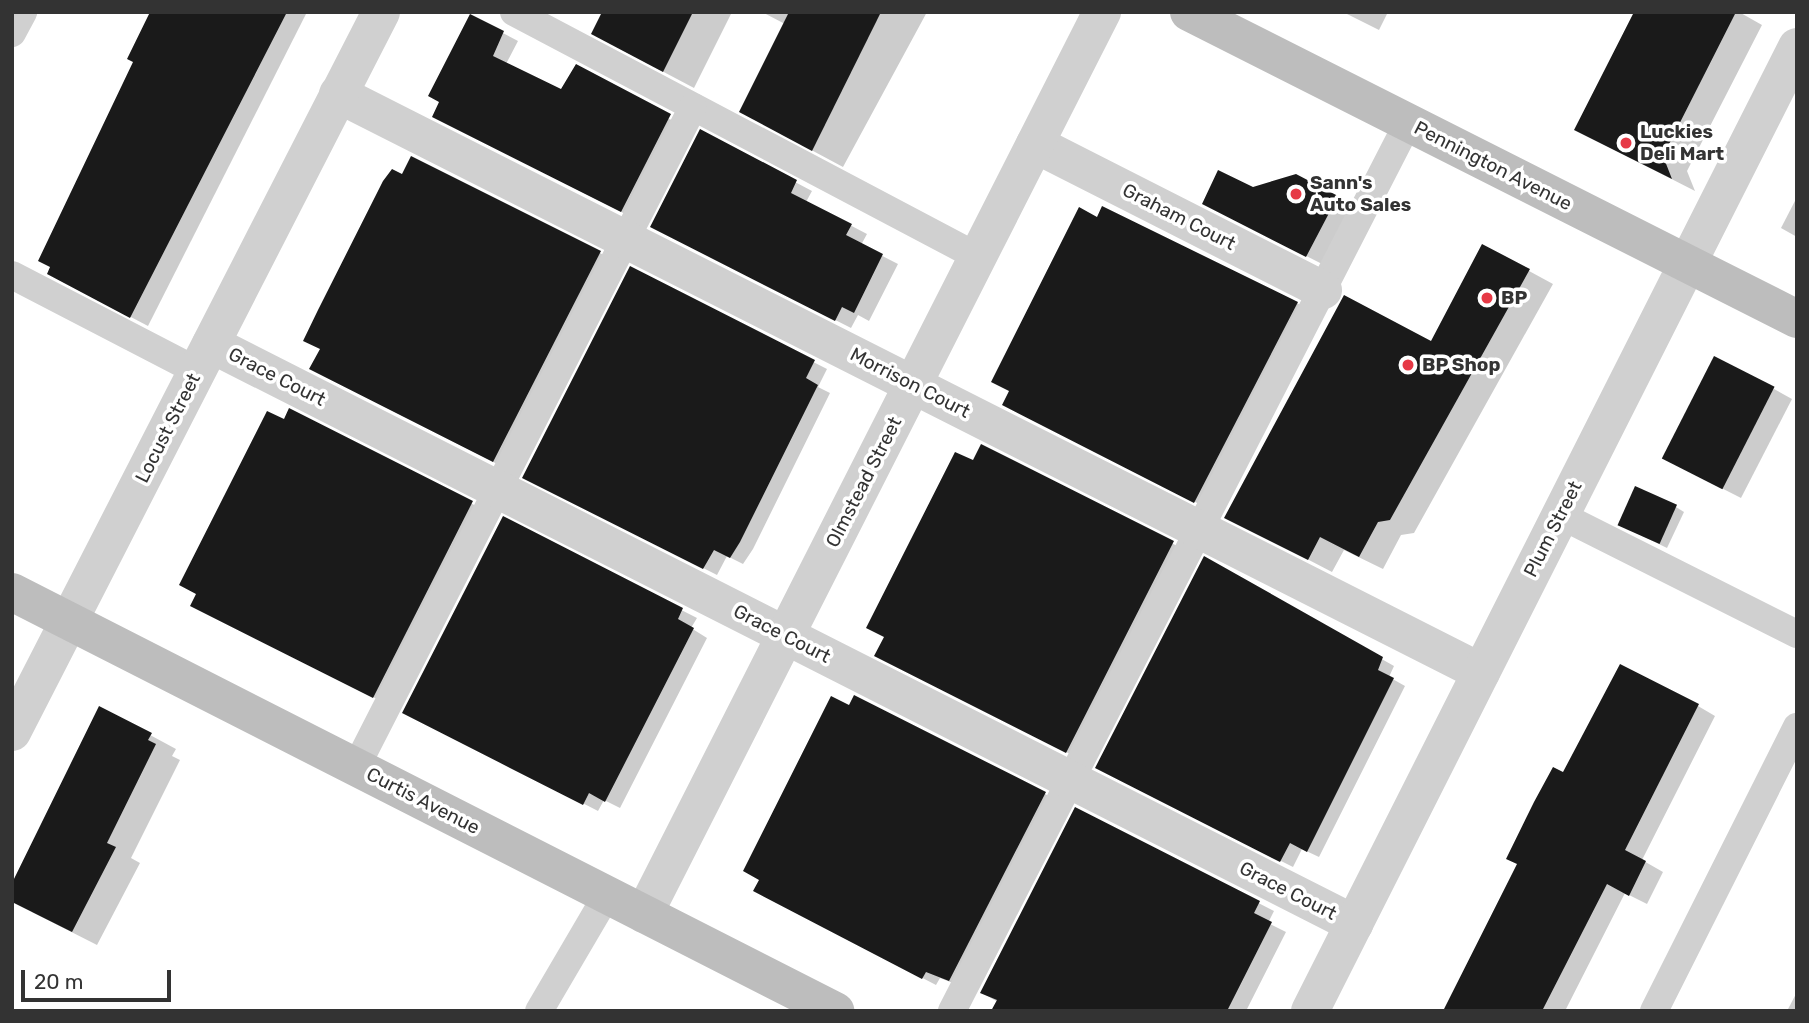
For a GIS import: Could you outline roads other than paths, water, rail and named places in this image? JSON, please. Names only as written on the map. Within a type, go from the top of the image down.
[{"type":"main road","name":"Pennington Avenue","points":[[1189,12],[1797,319]]},
{"type":"main road","name":"Curtis Avenue","points":[[12,592],[835,1011]]},
{"type":"street","name":"Locust Street","points":[[12,732],[381,12]]},
{"type":"street","name":"Olmstead Street","points":[[644,914],[1102,12]]},
{"type":"street","name":"Plum Street","points":[[1310,1011],[1797,47]]},
{"type":"street","name":"Morrison Court","points":[[338,94],[1481,672]]},
{"type":"street","name":"Graham Court","points":[[1035,144],[1323,290]]},
{"type":"street","name":"Grace Court","points":[[204,357],[498,489],[1354,924]]},
{"type":"lane","points":[[12,33],[23,12]]},
{"type":"lane","points":[[514,12],[978,257]]},
{"type":"lane","points":[[356,767],[694,107]]},
{"type":"lane","points":[[952,1011],[1408,123]]},
{"type":"lane","points":[[12,275],[204,357]]},
{"type":"lane","points":[[1560,514],[1797,634]]},
{"type":"lane","points":[[1654,1011],[1797,727]]},
{"type":"lane","points":[[539,1011],[607,895]]},
{"type":"place","name":"Luckies Deli Mart","points":[[1626,143]]},
{"type":"place","name":"Sann's Auto Sales","points":[[1296,194]]},
{"type":"place","name":"BP","points":[[1487,298]]},
{"type":"place","name":"BP Shop","points":[[1408,365]]}]
